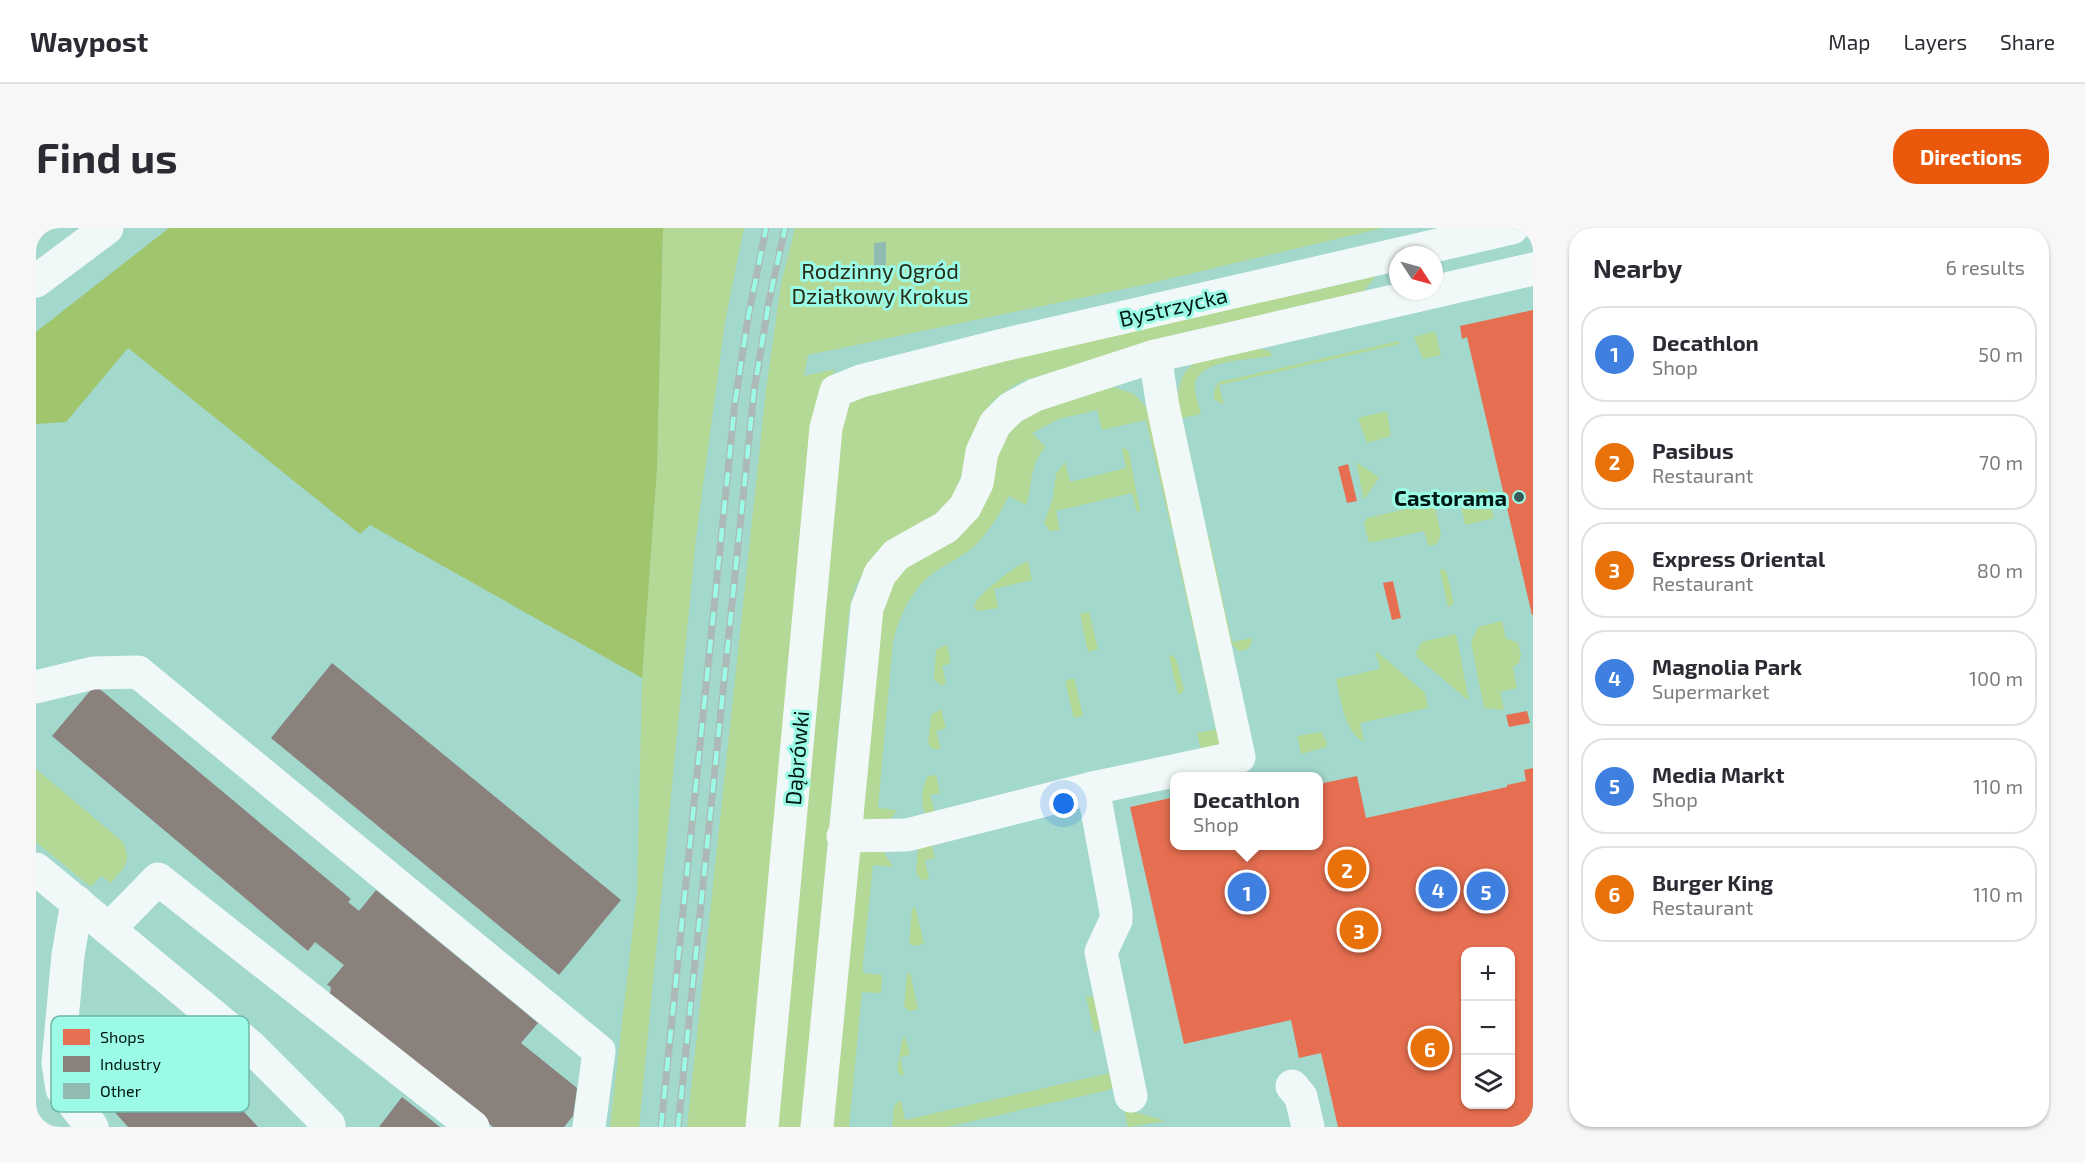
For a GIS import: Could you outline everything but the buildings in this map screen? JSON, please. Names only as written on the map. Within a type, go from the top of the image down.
[{"type":"street","points":[[36,281],[107,228]]},
{"type":"street","name":"Bystrzycka","points":[[836,391],[861,381],[1004,345],[1512,228]]},
{"type":"street","points":[[817,1127],[843,836],[867,608],[879,574],[896,555],[946,527],[964,507],[977,483],[982,452],[995,424],[1011,408],[1035,395],[1155,356],[1533,269]]},
{"type":"street","points":[[843,836],[907,836],[1093,788],[1239,757],[1163,407],[1155,356]]},
{"type":"street","name":"Dąbrówki","points":[[762,1127],[826,428],[836,391]]},
{"type":"street","points":[[36,687],[93,674],[138,672],[599,1051],[589,1127]]},
{"type":"street","points":[[1093,788],[1116,912],[1116,920],[1101,952],[1131,1095]]},
{"type":"street","points":[[36,869],[213,1016]]},
{"type":"street","points":[[110,929],[158,879],[473,1127]]},
{"type":"street","points":[[62,1016],[68,955],[77,902]]},
{"type":"street","points":[[249,1046],[329,1125],[326,1127]]},
{"type":"street","points":[[1292,1086],[1301,1097],[1308,1127]]},
{"type":"street","points":[[80,1112],[92,1127]]},
{"type":"green space","points":[[169,228],[663,228],[657,468],[642,678],[370,525],[360,534],[128,348],[66,422],[36,424],[36,332]]},
{"type":"green space","points":[[663,228],[744,228],[725,322],[696,538],[639,1127],[610,1127],[637,893],[642,678],[657,468]]},
{"type":"green space","name":"Rodzinny Ogród Działkowy Krokus","points":[[795,228],[1383,228],[1143,285],[808,355],[804,376],[836,369],[822,390],[751,1127],[687,1127],[766,390],[781,284]]},
{"type":"green space","points":[[1376,276],[1363,292],[1143,345],[1025,380],[1006,391],[984,413],[949,505],[886,550],[866,569],[858,581],[849,613],[802,1127],[770,1127],[842,397]]},
{"type":"green space","points":[[1435,331],[1441,355],[1423,359],[1414,337]]},
{"type":"green space","points":[[1399,341],[1399,344],[1219,385],[1224,405],[1214,399],[1215,387],[1219,382]]},
{"type":"green space","points":[[1260,349],[1270,351],[1272,356],[1226,362],[1204,370],[1198,377],[1195,389],[1201,414],[1182,418],[1193,466],[1181,424],[1178,393],[1181,380],[1189,368],[1208,357]]},
{"type":"green space","points":[[1113,387],[1134,394],[1147,408],[1176,527],[1171,528],[1146,420],[1102,430],[1097,410],[1059,419],[1032,433],[1046,448],[1034,467],[1026,505],[1009,496],[983,537],[967,552],[939,569],[922,584],[909,601],[899,621],[893,642],[878,808],[897,810],[887,824],[860,820],[879,601],[998,449],[1013,420],[1053,401]]},
{"type":"green space","points":[[1387,411],[1391,436],[1367,443],[1358,418]]},
{"type":"green space","points":[[1122,448],[1129,453],[1140,511],[1137,512],[1132,493],[1056,511],[1060,530],[1050,531],[1044,523],[1053,498],[1056,474],[1065,462],[1070,482],[1126,468]]},
{"type":"green space","points":[[1356,462],[1379,477],[1364,500]]},
{"type":"green space","points":[[1487,489],[1494,518],[1465,525],[1459,495]]},
{"type":"green space","points":[[1427,504],[1435,507],[1441,534],[1437,544],[1428,546],[1424,531],[1369,543],[1364,524],[1367,518]]},
{"type":"green space","points":[[1209,536],[1232,642],[1252,638],[1250,646],[1245,650],[1239,651],[1231,644],[1206,537]]},
{"type":"green space","points":[[1174,543],[1179,543],[1221,741],[1217,747],[1202,753],[1197,733],[1216,729]]},
{"type":"green space","points":[[1028,561],[1032,580],[994,589],[998,608],[977,611],[974,607],[976,602],[988,589]]},
{"type":"green space","points":[[1440,570],[1446,571],[1454,603],[1448,607]]},
{"type":"green space","points":[[1089,612],[1098,649],[1088,652],[1080,614]]},
{"type":"green space","points":[[1502,621],[1506,638],[1518,643],[1521,655],[1519,663],[1513,667],[1517,688],[1500,692],[1504,710],[1484,708],[1471,642],[1478,627]]},
{"type":"green space","points":[[1456,634],[1469,701],[1417,657],[1416,652],[1422,642]]},
{"type":"green space","points":[[947,644],[951,663],[942,666],[946,684],[941,685],[934,680],[936,650]]},
{"type":"green space","points":[[1375,650],[1425,693],[1428,708],[1360,723],[1364,742],[1357,737],[1348,723],[1336,679],[1380,669]]},
{"type":"green space","points":[[1172,655],[1176,659],[1184,690],[1181,694],[1178,694],[1169,656]]},
{"type":"green space","points":[[1074,678],[1083,716],[1074,718],[1065,681]]},
{"type":"green space","points":[[941,709],[946,728],[936,731],[941,749],[932,749],[928,743],[931,715]]},
{"type":"green space","points":[[1321,732],[1327,742],[1326,747],[1301,754],[1297,736]]},
{"type":"green space","points":[[36,769],[123,842],[127,855],[126,864],[111,883],[101,876],[91,887],[36,842]]},
{"type":"green space","points":[[936,775],[940,793],[930,795],[935,813],[927,815],[922,802],[923,790],[928,776]]},
{"type":"green space","points":[[930,839],[935,858],[925,860],[929,879],[921,880],[916,873],[918,848]]},
{"type":"green space","points":[[863,850],[883,851],[893,867],[873,865],[863,963],[863,973],[882,975],[881,993],[862,992],[849,1127],[829,1127],[858,854]]},
{"type":"green space","points":[[915,906],[924,944],[914,946],[909,943],[912,910]]},
{"type":"green space","points":[[910,972],[918,1009],[909,1011],[904,1007],[907,974]]},
{"type":"green space","points":[[1086,996],[1095,997],[1102,1028],[1094,1033]]},
{"type":"green space","points":[[903,1037],[905,1037],[910,1055],[900,1057],[904,1076],[900,1075],[897,1069]]},
{"type":"green space","points":[[1114,1072],[1114,1086],[1109,1090],[946,1127],[892,1127],[894,1107],[901,1101],[905,1120]]},
{"type":"green space","points":[[1124,1110],[1128,1110],[1165,1121],[1128,1127]]},
{"type":"railway","points":[[661,1127],[735,402],[748,318],[766,228]]},
{"type":"railway","points":[[678,1127],[754,391],[769,301],[785,228]]},
{"type":"place","name":"Castorama","points":[[1519,497]]},
{"type":"place","name":"Pasibus","points":[[1347,869]]},
{"type":"place","name":"Magnolia Park","points":[[1438,889]]},
{"type":"place","name":"Media Markt","points":[[1486,891]]},
{"type":"place","name":"Decathlon","points":[[1247,892]]},
{"type":"place","name":"Express Oriental","points":[[1359,930]]},
{"type":"place","name":"Burger King","points":[[1430,1048]]}]
